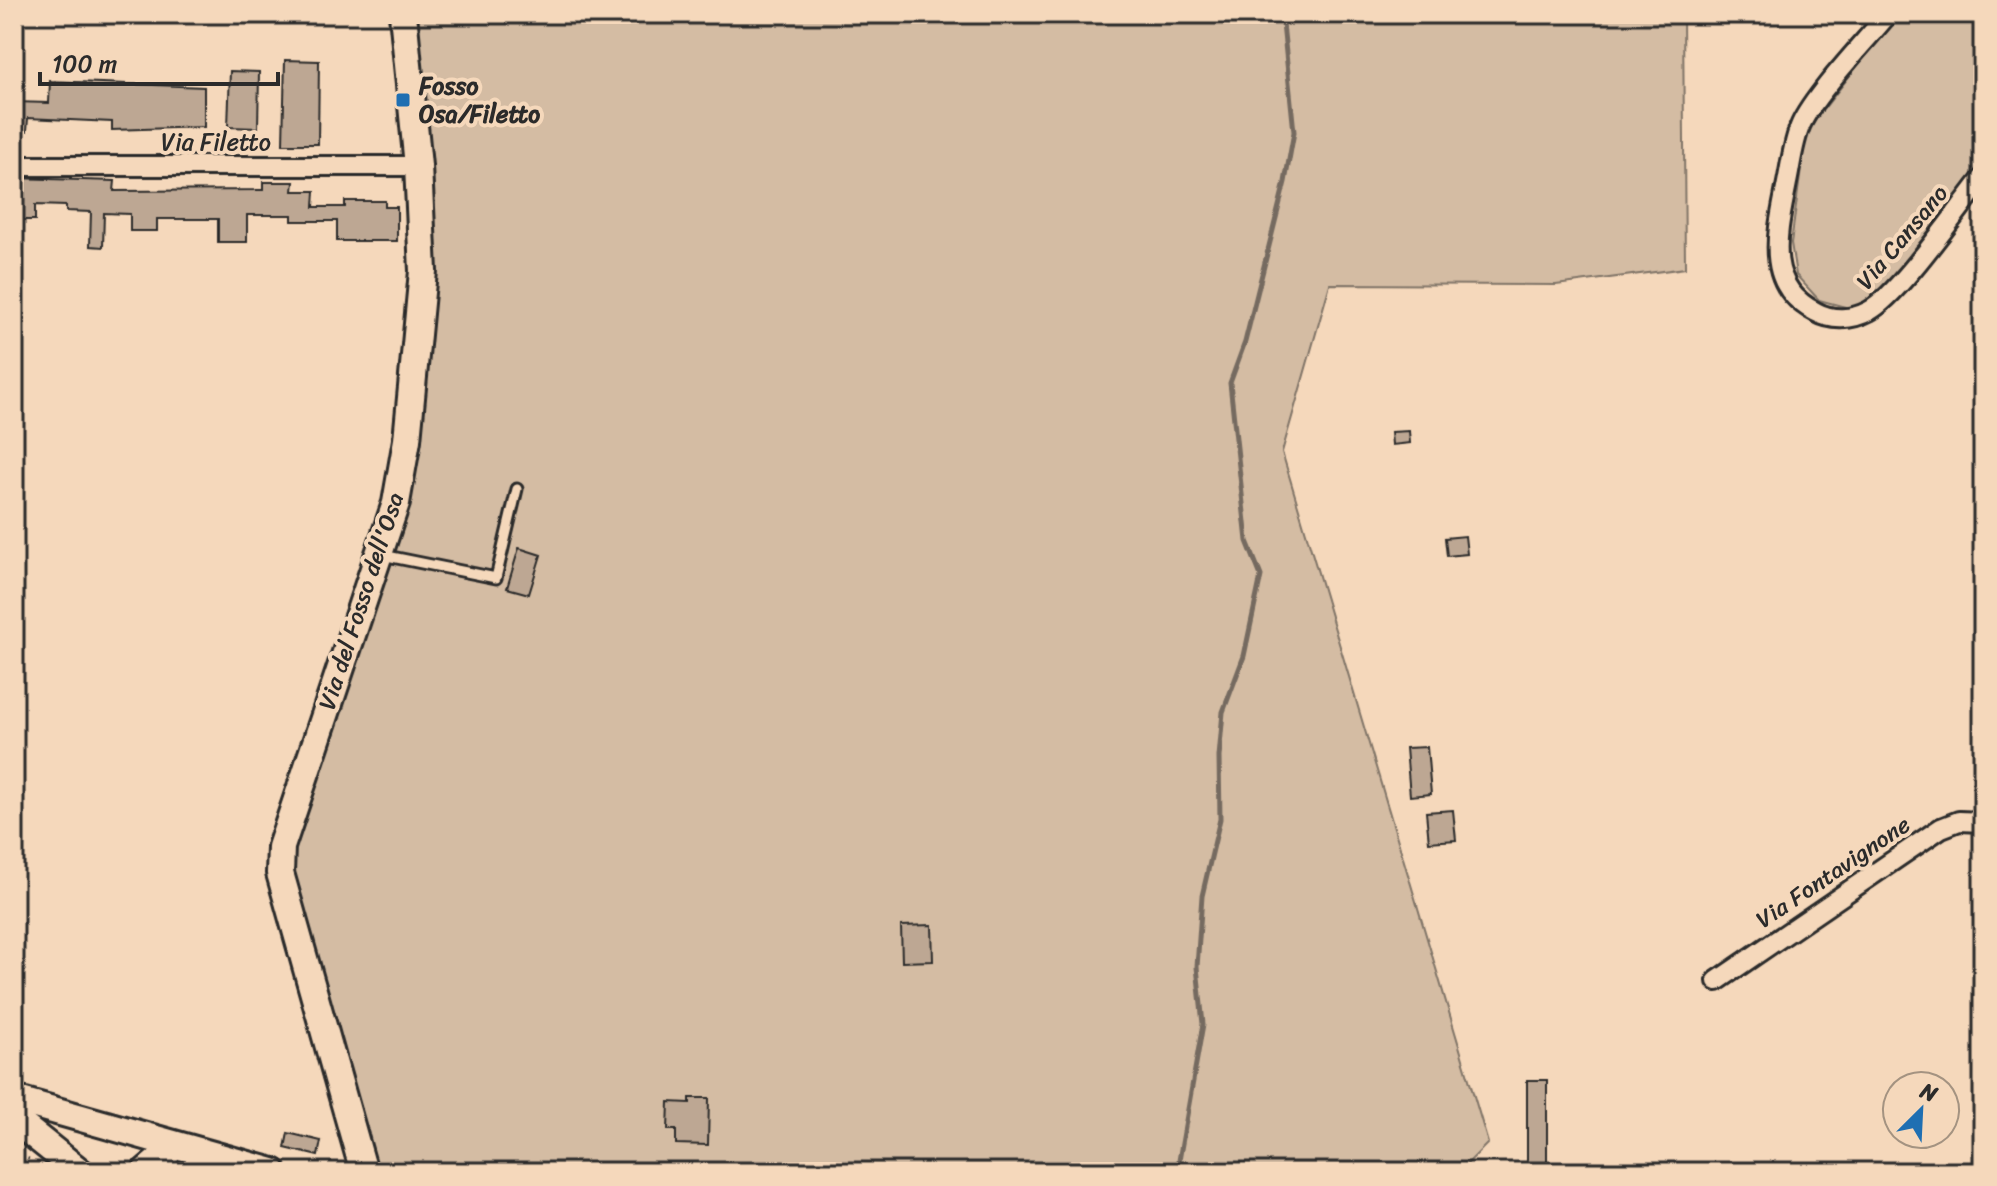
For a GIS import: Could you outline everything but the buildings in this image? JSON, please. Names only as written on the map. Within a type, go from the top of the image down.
[{"type":"street","name":"Via del Fosso dell'Osa","points":[[364,1172],[284,887],[280,860],[295,796],[396,503],[413,396],[423,271],[418,166],[403,14]]},
{"type":"street","name":"Via Cansano","points":[[1888,14],[1800,127],[1776,239],[1776,260],[1782,279],[1802,303],[1826,316],[1849,318],[1870,311],[1893,290],[1983,178]]},
{"type":"street","name":"Via Filetto","points":[[14,166],[418,166]]},
{"type":"street","name":"Via Fontavignone","points":[[1717,981],[1941,828],[1959,821],[1983,822]]},
{"type":"street","points":[[14,1099],[273,1172]]},
{"type":"street","points":[[14,1119],[80,1172]]},
{"type":"street","points":[[145,1172],[175,1146]]},
{"type":"lane","points":[[378,555],[496,578],[517,489]]},
{"type":"shaded area","points":[[404,14],[1683,14],[1685,268],[1556,285],[1330,284],[1282,452],[1488,1143],[1459,1172],[364,1172],[281,847],[396,503],[413,396]]},
{"type":"shaded area","points":[[1898,14],[1983,14],[1983,169],[1884,293],[1868,303],[1849,308],[1819,300],[1796,275],[1791,243],[1806,132]]},
{"type":"waterway","points":[[1177,1172],[1203,1024],[1197,967],[1202,896],[1220,819],[1219,757],[1223,712],[1244,656],[1261,576],[1247,541],[1230,383],[1245,342],[1285,182],[1294,132],[1282,14]]},
{"type":"place","name":"Fosso Osa/Filetto","points":[[403,100]]}]
